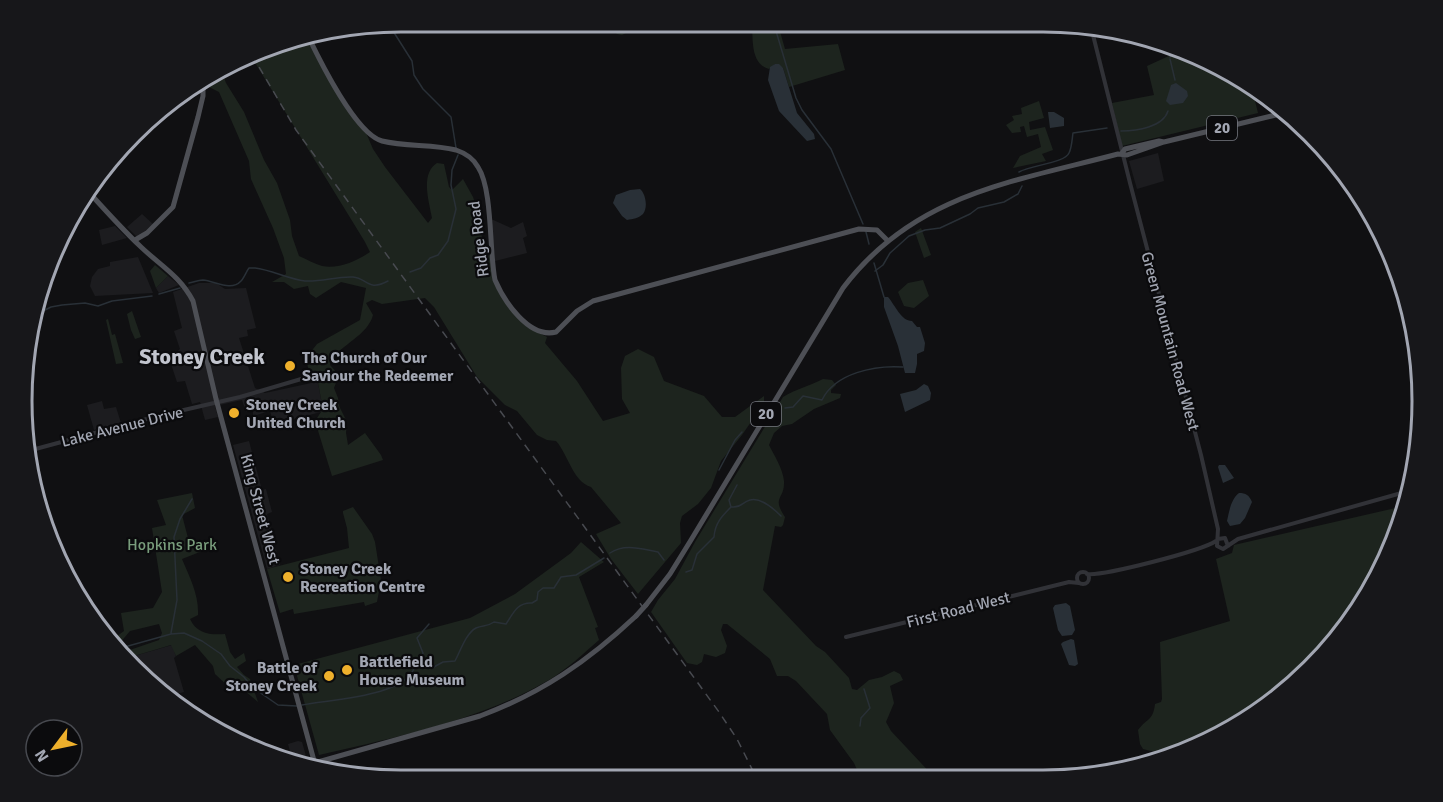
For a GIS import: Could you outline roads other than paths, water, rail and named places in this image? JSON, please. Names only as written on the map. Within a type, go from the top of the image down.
[{"type":"main road","name":"Ridge Road","points":[[311,43],[345,103],[374,138],[456,150],[464,153],[477,164],[485,186],[495,280],[521,319],[531,327],[545,333],[556,332],[577,311],[593,301],[859,229],[877,230],[887,240]]},
{"type":"main road","points":[[135,240],[147,233],[173,207],[200,106],[202,90]]},
{"type":"main road","name":"20","points":[[327,762],[480,716],[531,694],[574,669],[599,650],[636,616],[670,573],[691,540],[833,302],[859,267],[887,240],[912,222],[956,199],[1008,183],[1122,153],[1127,155],[1164,142],[1276,115]]},
{"type":"main road","name":"King Street West","points":[[93,197],[135,240],[177,277],[186,288],[192,301],[313,760]]},
{"type":"street","name":"Green Mountain Road West","points":[[1093,36],[1201,455],[1218,529],[1217,540]]},
{"type":"street","name":"Lake Avenue Drive","points":[[35,449],[289,384],[308,377]]},
{"type":"street","points":[[1238,539],[1217,540],[1218,548],[1223,549],[1238,539],[1400,493]]},
{"type":"street","name":"Green Mountain Road West","points":[[1218,529],[1225,538]]},
{"type":"street","points":[[1225,538],[1228,541],[1227,546]]},
{"type":"street","name":"First Road West","points":[[846,637],[1069,582],[1081,573],[1098,574],[1206,547],[1217,540]]},
{"type":"street","name":"First Road West","points":[[1206,547],[1218,548]]},
{"type":"street","points":[[1087,574],[1089,580]]},
{"type":"street","name":"First Road West","points":[[1069,582],[1085,584],[1098,574]]},
{"type":"street","points":[[1077,577],[1079,583]]},
{"type":"waterway","name":"Stoney Creek","points":[[394,32],[412,61],[414,75],[423,89],[451,117],[456,148]]},
{"type":"waterway","points":[[776,32],[796,98],[802,110],[831,149],[863,224]]},
{"type":"waterway","points":[[1170,59],[1175,80]]},
{"type":"waterway","points":[[1121,131],[1142,129],[1155,124],[1161,121],[1168,111]]},
{"type":"waterway","points":[[1019,172],[1055,162],[1066,156],[1071,148],[1073,133],[1107,128]]},
{"type":"waterway","name":"Stoney Creek","points":[[410,272],[421,268],[430,258],[438,255],[448,241],[456,209],[451,185],[452,170],[458,155]]},
{"type":"waterway","points":[[875,271],[909,236],[925,230],[940,228],[978,208],[1004,202],[1018,194],[1022,186]]},
{"type":"waterway","points":[[866,232],[869,244]]},
{"type":"waterway","points":[[874,263],[884,297]]},
{"type":"waterway","name":"Stoney Creek","points":[[189,283],[203,280],[233,286],[241,281],[249,268],[305,281],[341,277],[358,278],[372,285],[388,281]]},
{"type":"waterway","name":"Stoney Creek","points":[[159,294],[180,288]]},
{"type":"waterway","name":"Stoney Creek","points":[[43,311],[62,305],[85,303],[98,306],[112,301],[152,296]]},
{"type":"waterway","points":[[785,408],[793,407],[803,396],[822,400],[836,383],[868,369],[903,367]]},
{"type":"waterway","points":[[719,470],[735,440],[742,432]]},
{"type":"waterway","points":[[686,572],[692,570],[697,554],[714,537],[717,524],[731,507],[729,500],[737,485]]},
{"type":"waterway","points":[[171,633],[177,600],[174,537],[180,519],[192,499]]},
{"type":"waterway","points":[[732,507],[738,507],[750,500],[758,500],[767,504],[781,516]]},
{"type":"waterway","points":[[610,553],[621,548],[639,548],[658,552],[664,560]]},
{"type":"waterway","points":[[302,705],[366,695],[398,684],[409,676],[415,666],[420,663],[432,668],[443,662],[455,661],[472,630],[494,622],[506,624],[519,607],[537,600],[538,592],[543,588],[554,588],[561,577],[576,575],[604,558]]},
{"type":"waterway","points":[[420,662],[423,653],[417,638],[429,624]]},
{"type":"waterway","points":[[125,647],[171,634],[184,633],[202,641],[221,654],[252,687],[278,705],[297,706]]},
{"type":"waterway","points":[[860,726],[861,718],[870,708],[864,689]]},
{"type":"railway","points":[[256,62],[296,130],[719,712],[737,739],[752,770]]},
{"type":"place","name":"The Church of Our Saviour the Redeemer","points":[[290,366]]},
{"type":"place","name":"Stoney Creek United Church","points":[[234,413]]},
{"type":"place","name":"Stoney Creek Recreation Centre","points":[[288,577]]},
{"type":"place","name":"Battlefield House Museum","points":[[347,670]]},
{"type":"place","name":"Battle of Stoney Creek","points":[[329,676]]},
{"type":"district","name":"Stoney Creek","points":[[202,356]]},
{"type":"park label","name":"Hopkins Park","points":[[172,544]]}]
